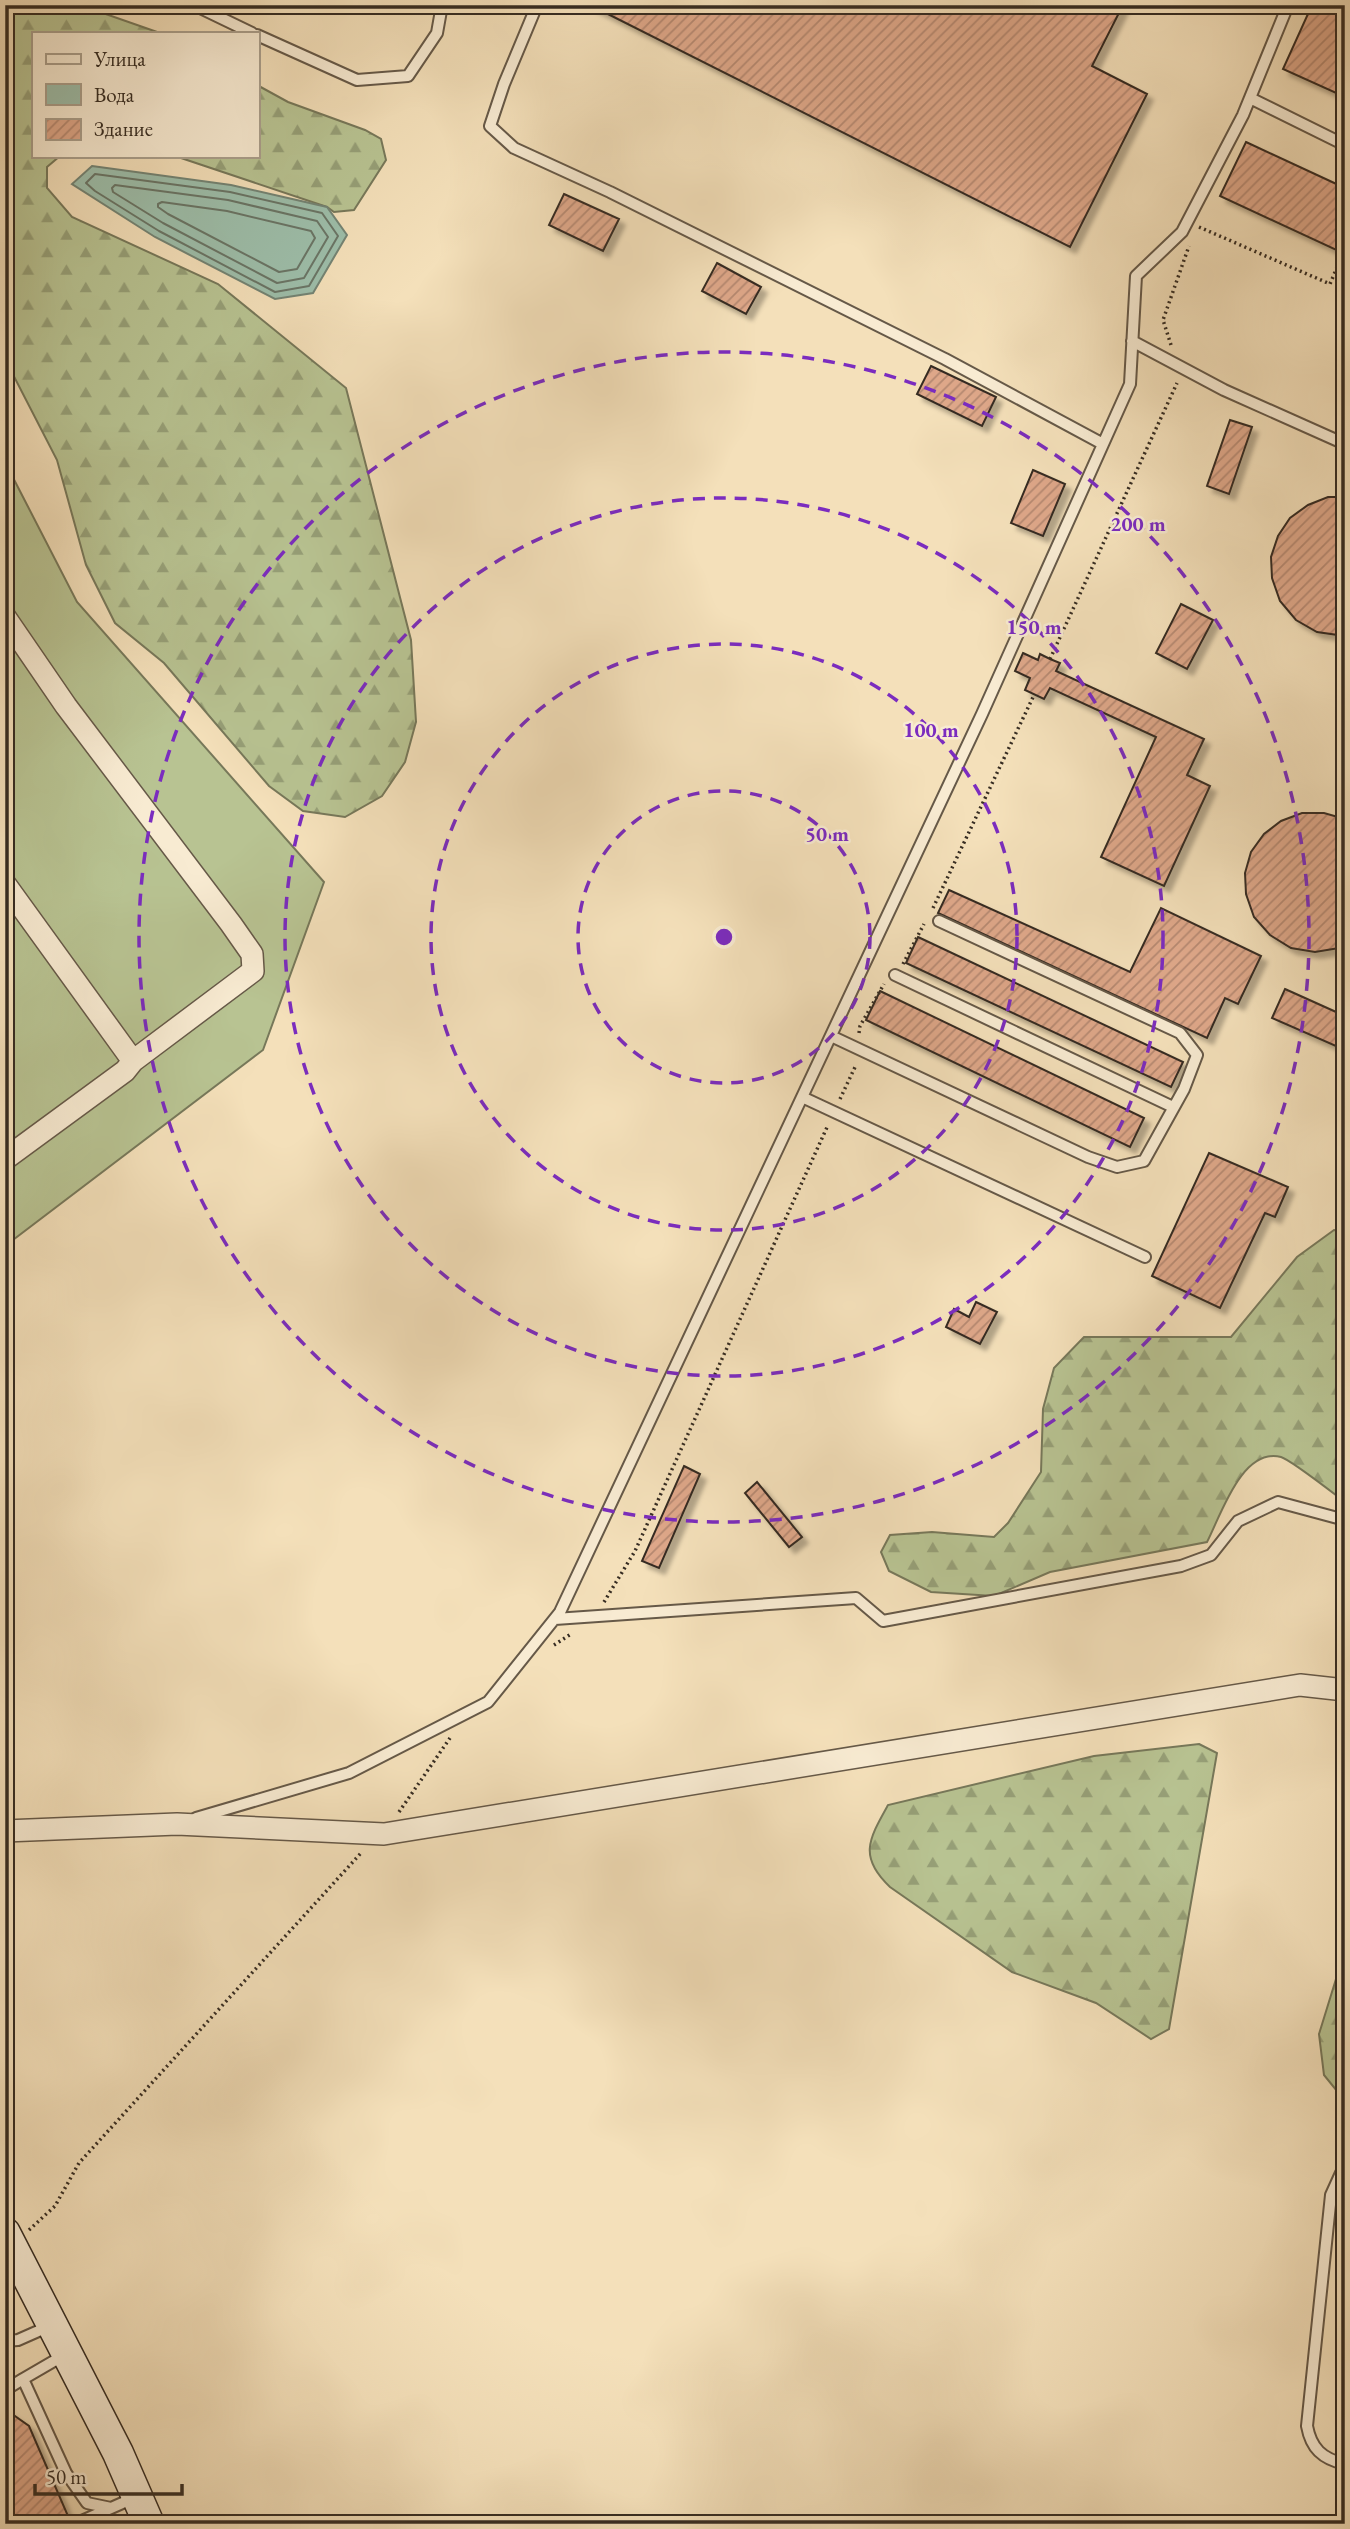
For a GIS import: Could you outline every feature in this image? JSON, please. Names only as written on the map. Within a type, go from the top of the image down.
[{"type":"main road","points":[[9,2239],[118,2453],[124,2502],[149,2524]]},
{"type":"street","points":[[5,617],[66,706],[232,924],[252,954],[253,971],[133,1061],[125,1071],[6,1156]]},
{"type":"street","points":[[5,884],[133,1061]]},
{"type":"street","points":[[5,1831],[177,1824],[384,1834],[1300,1685],[1345,1690]]},
{"type":"lane","points":[[194,5],[250,32]]},
{"type":"lane","points":[[259,37],[357,80],[408,76],[437,33],[442,5]]},
{"type":"lane","points":[[537,5],[504,84],[490,126],[514,148],[610,192],[945,359],[1103,444]]},
{"type":"lane","points":[[177,1824],[349,1773],[488,1702],[560,1612],[976,727],[1130,384],[1136,276],[1182,232],[1250,98],[1287,5]]},
{"type":"lane","points":[[1250,98],[1345,145]]},
{"type":"lane","points":[[1132,341],[1224,390],[1345,444]]},
{"type":"lane","points":[[831,1036],[1087,1157],[1116,1167],[1144,1161],[1184,1089],[1197,1055],[1180,1033],[939,921]]},
{"type":"lane","points":[[895,975],[1173,1107]]},
{"type":"lane","points":[[802,1097],[1145,1257]]},
{"type":"lane","points":[[555,1619],[856,1598],[883,1621],[1181,1566],[1211,1555],[1238,1521],[1278,1502],[1345,1520]]},
{"type":"lane","points":[[1345,2171],[1341,2173],[1331,2195],[1307,2426],[1310,2442],[1321,2455],[1345,2464]]},
{"type":"lane","points":[[5,2341],[18,2340],[52,2325]]},
{"type":"lane","points":[[5,2390],[67,2354]]},
{"type":"lane","points":[[23,2379],[66,2473],[88,2503],[124,2502]]},
{"type":"lane","points":[[75,2524],[124,2502]]},
{"type":"path","points":[[1196,225],[1330,284],[1343,253]]},
{"type":"path","points":[[1050,659],[1180,376],[1163,320],[1192,237]]},
{"type":"path","points":[[545,1650],[596,1616],[635,1551],[857,1063],[860,1026],[881,986],[900,971],[929,916],[1034,695]]},
{"type":"path","points":[[9,2239],[55,2206],[79,2163],[356,1857],[384,1834],[469,1712]]},
{"type":"green space","points":[[5,5],[80,5],[157,32],[32,32],[32,158],[58,158],[47,167],[47,188],[72,217],[218,284],[346,388],[411,640],[416,722],[405,762],[382,796],[345,817],[303,811],[269,786],[164,663],[115,623],[86,565],[57,460],[5,359]]},
{"type":"green space","points":[[259,86],[288,102],[365,130],[381,139],[386,160],[354,210],[334,212],[327,207],[181,158],[259,158]]},
{"type":"green space","points":[[5,462],[77,602],[324,882],[263,1050],[5,1246]]},
{"type":"green space","points":[[1334,1230],[1345,1232],[1345,1502],[1286,1459],[1267,1457],[1255,1462],[1244,1472],[1226,1501],[1207,1542],[1050,1572],[994,1596],[931,1592],[889,1571],[881,1552],[890,1535],[932,1532],[994,1537],[1008,1523],[1041,1472],[1043,1409],[1054,1368],[1084,1337],[1231,1337],[1297,1257]]},
{"type":"green space","points":[[1199,1744],[1217,1753],[1169,2029],[1151,2039],[1096,2003],[1012,1972],[890,1887],[880,1876],[870,1857],[872,1838],[888,1805],[1094,1756]]},
{"type":"green space","points":[[1345,1905],[1345,2101],[1324,2075],[1319,2034],[1344,1953]]},
{"type":"water","points":[[92,166],[231,185],[327,207],[347,235],[313,293],[275,299],[155,237],[72,184]]},
{"type":"building","points":[[590,5],[1123,5],[1092,66],[1147,94],[1070,247]]},
{"type":"building","points":[[1312,5],[1345,5],[1345,97],[1283,69]]},
{"type":"building","points":[[1246,142],[1345,188],[1345,254],[1220,196]]},
{"type":"building","points":[[564,194],[619,219],[603,251],[549,225]]},
{"type":"building","points":[[717,263],[761,287],[746,314],[702,291]]},
{"type":"building","points":[[931,366],[996,397],[982,426],[917,394]]},
{"type":"building","points":[[1230,420],[1252,427],[1229,494],[1207,486]]},
{"type":"building","points":[[1033,470],[1065,484],[1043,536],[1011,523]]},
{"type":"building","points":[[1328,497],[1345,497],[1345,636],[1317,632],[1296,620],[1280,601],[1272,578],[1271,557],[1278,536],[1290,518],[1308,505]]},
{"type":"building","points":[[1181,604],[1213,620],[1187,669],[1156,653]]},
{"type":"building","points":[[1023,653],[1038,660],[1040,654],[1060,663],[1056,671],[1204,739],[1187,775],[1210,786],[1164,886],[1101,857],[1156,737],[1050,688],[1044,699],[1025,690],[1030,678],[1015,671]]},
{"type":"building","points":[[1302,813],[1324,813],[1345,819],[1345,944],[1339,948],[1315,952],[1291,948],[1270,935],[1254,917],[1246,894],[1245,873],[1251,852],[1264,834],[1281,821]]},
{"type":"building","points":[[949,890],[1130,972],[1161,908],[1261,956],[1238,1004],[1225,998],[1207,1038],[938,913]]},
{"type":"building","points":[[918,937],[1183,1062],[1171,1087],[906,963]]},
{"type":"building","points":[[1285,989],[1345,1016],[1345,1050],[1272,1018]]},
{"type":"building","points":[[880,991],[1144,1118],[1130,1147],[866,1020]]},
{"type":"building","points":[[1209,1153],[1288,1187],[1275,1217],[1265,1213],[1220,1308],[1152,1276]]},
{"type":"building","points":[[976,1302],[997,1312],[980,1344],[946,1327],[954,1309],[969,1317]]},
{"type":"building","points":[[684,1466],[700,1474],[659,1568],[642,1561]]},
{"type":"building","points":[[757,1482],[802,1537],[789,1547],[745,1493]]},
{"type":"building","points":[[5,2409],[29,2426],[68,2516],[51,2524],[5,2524]]}]
